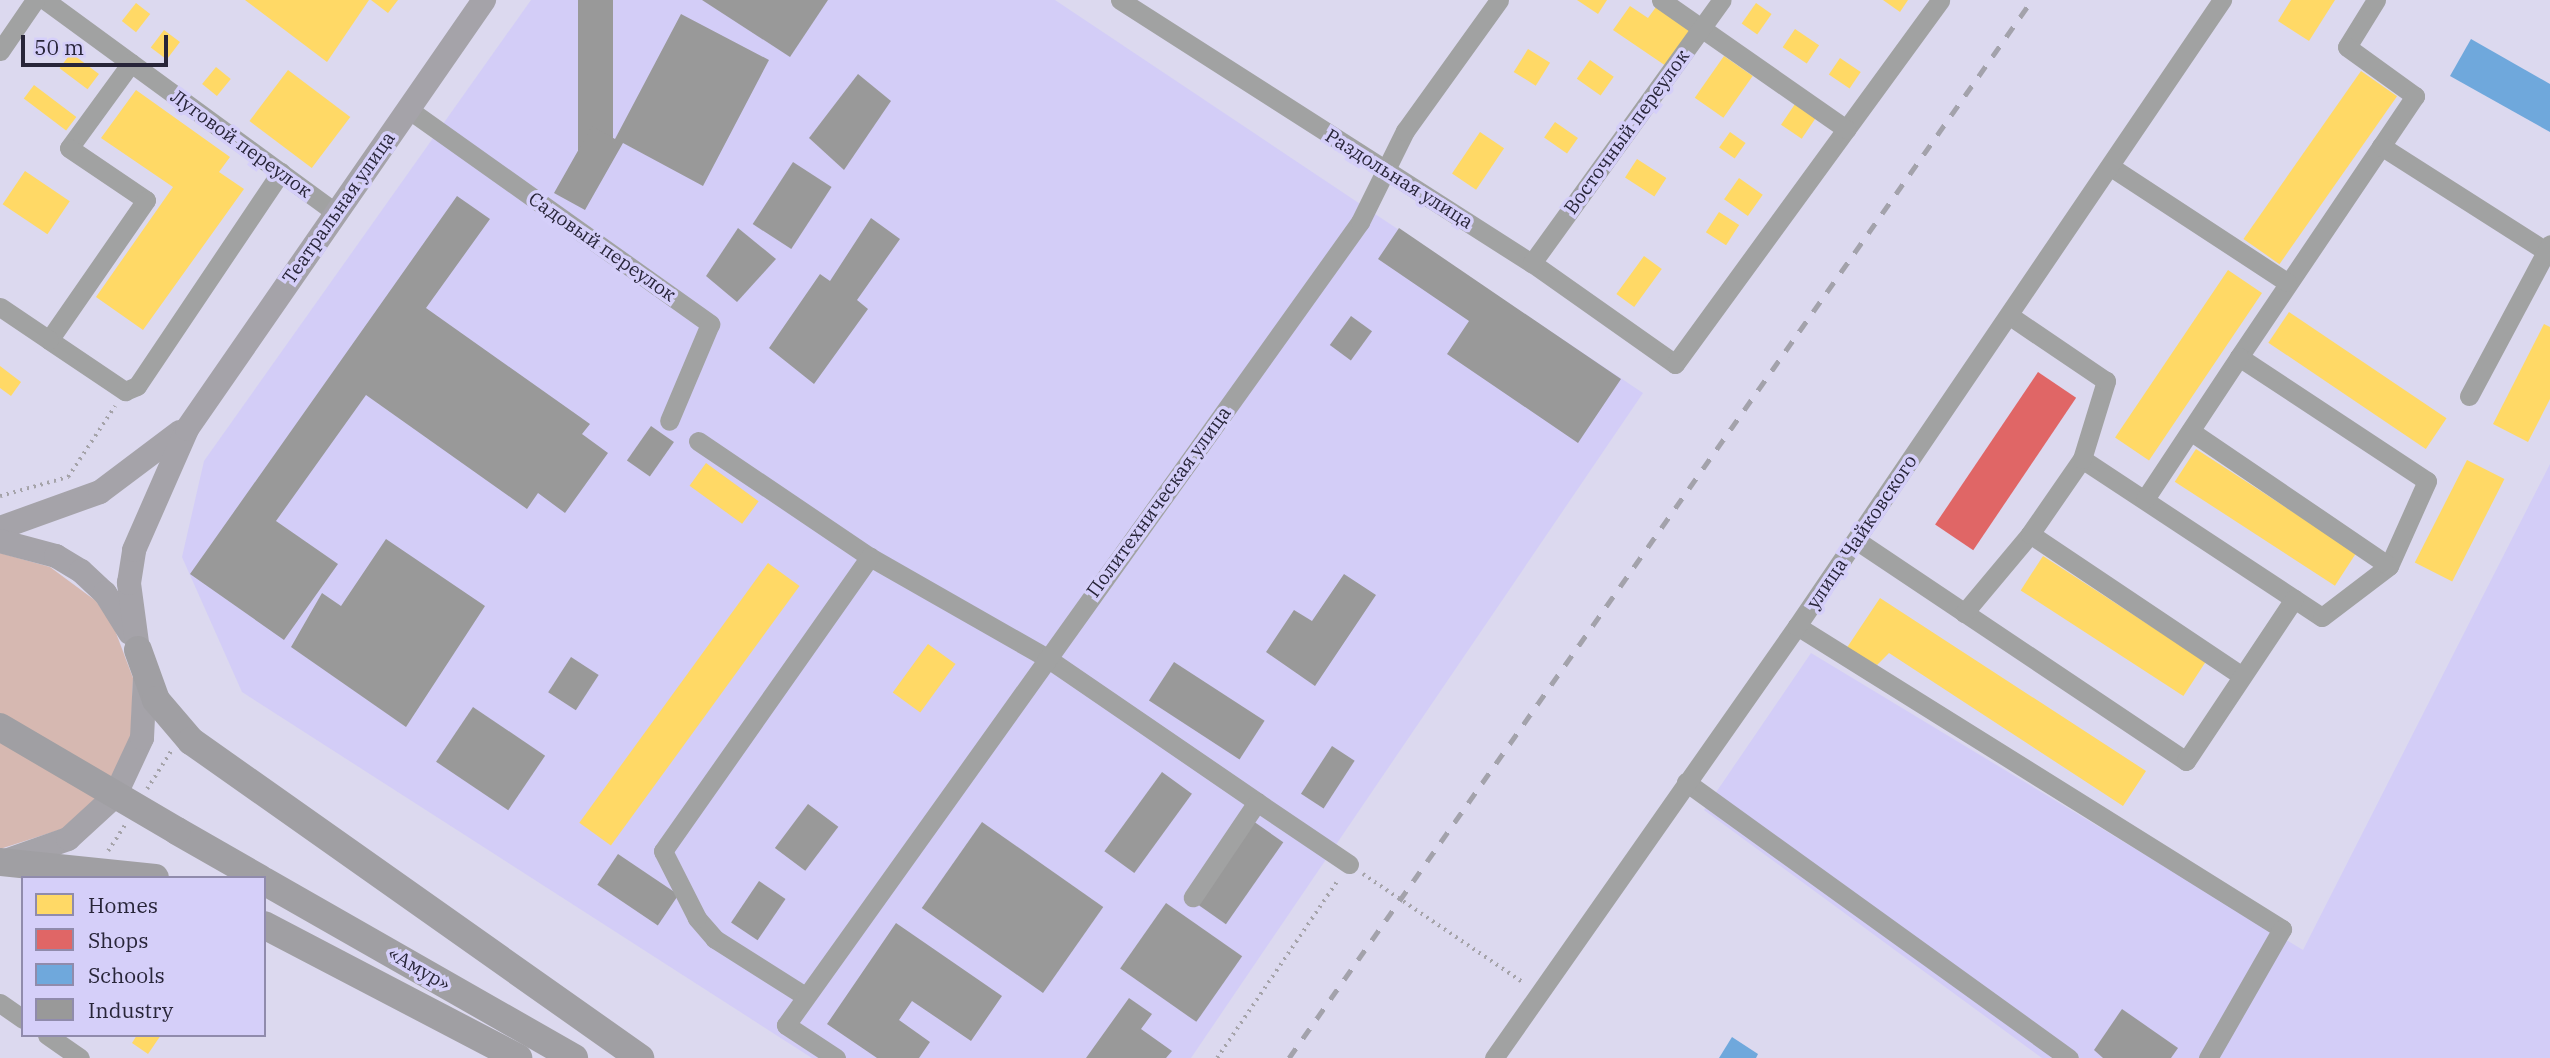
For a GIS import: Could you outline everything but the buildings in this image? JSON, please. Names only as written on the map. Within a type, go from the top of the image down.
[{"type":"highway","points":[[138,650],[156,700],[191,741],[640,1058]]},
{"type":"highway","points":[[0,727],[256,876]]},
{"type":"highway","points":[[0,861],[137,876]]},
{"type":"highway","name":"«Амур»","points":[[266,882],[574,1058]]},
{"type":"highway","points":[[266,926],[518,1058]]},
{"type":"main road","name":"Театральная улица","points":[[138,650],[130,583],[134,550],[158,488],[195,416],[483,0]]},
{"type":"main road","name":"Театральная улица","points":[[0,528],[100,492],[141,466],[195,416]]},
{"type":"main road","points":[[0,541],[55,556],[81,571],[124,618],[138,650],[146,707],[142,738],[115,796],[68,839],[40,852],[0,861]]},
{"type":"street","points":[[0,51],[35,0]]},
{"type":"street","name":"Луговой переулок","points":[[45,0],[336,213]]},
{"type":"street","name":"Раздольная улица","points":[[1120,0],[1531,263],[1675,364],[1846,129]]},
{"type":"street","name":"Политехническая улица","points":[[836,1058],[786,1025],[1360,222],[1405,131],[1499,0]]},
{"type":"street","points":[[1661,0],[1846,129],[1940,0]]},
{"type":"street","name":"Восточный переулок","points":[[1531,263],[1722,0]]},
{"type":"street","name":"улица Чайковского","points":[[1494,1058],[1797,626],[2222,0]]},
{"type":"street","points":[[2145,499],[2287,282],[2415,96],[2347,47],[2376,0]]},
{"type":"street","points":[[49,340],[146,200],[69,148],[131,63]]},
{"type":"street","name":"Садовый переулок","points":[[408,109],[710,324],[669,421]]},
{"type":"street","points":[[2381,146],[2548,247],[2469,396]]},
{"type":"street","points":[[2111,167],[2287,282]]},
{"type":"street","points":[[0,307],[125,391],[137,386],[281,172]]},
{"type":"street","points":[[1964,613],[2030,534],[2082,459],[2106,381],[2010,316]]},
{"type":"street","points":[[2082,459],[2322,617],[2389,566],[2427,481],[2239,357]]},
{"type":"street","points":[[2190,431],[2389,566]]},
{"type":"street","points":[[698,441],[870,557],[1047,658],[1349,864]]},
{"type":"street","points":[[2030,534],[2242,676]]},
{"type":"street","points":[[1856,540],[2186,761],[2294,599]]},
{"type":"street","points":[[805,996],[715,939],[697,918],[663,851],[870,557]]},
{"type":"street","points":[[1797,626],[2282,929],[2208,1058]]},
{"type":"street","points":[[1686,782],[2069,1058]]},
{"type":"street","points":[[1193,897],[1257,802]]},
{"type":"street","points":[[0,1003],[21,1018]]},
{"type":"street","points":[[50,1037],[80,1058]]},
{"type":"path","points":[[0,496],[68,477],[125,391]]},
{"type":"path","points":[[1217,1058],[1349,864],[1538,992]]},
{"type":"shaded area","points":[[531,0],[1055,0],[1643,393],[1191,1058],[812,1058],[242,692],[182,557],[204,461]]},
{"type":"shaded area","points":[[2550,464],[2550,1058],[2042,1058],[1704,810],[1811,653],[2303,950]]},
{"type":"shaded area","points":[[0,553],[50,567],[96,601],[113,625],[133,678],[131,735],[106,789],[62,829],[0,849]]},
{"type":"railway","points":[[1289,1058],[2032,0]]}]
